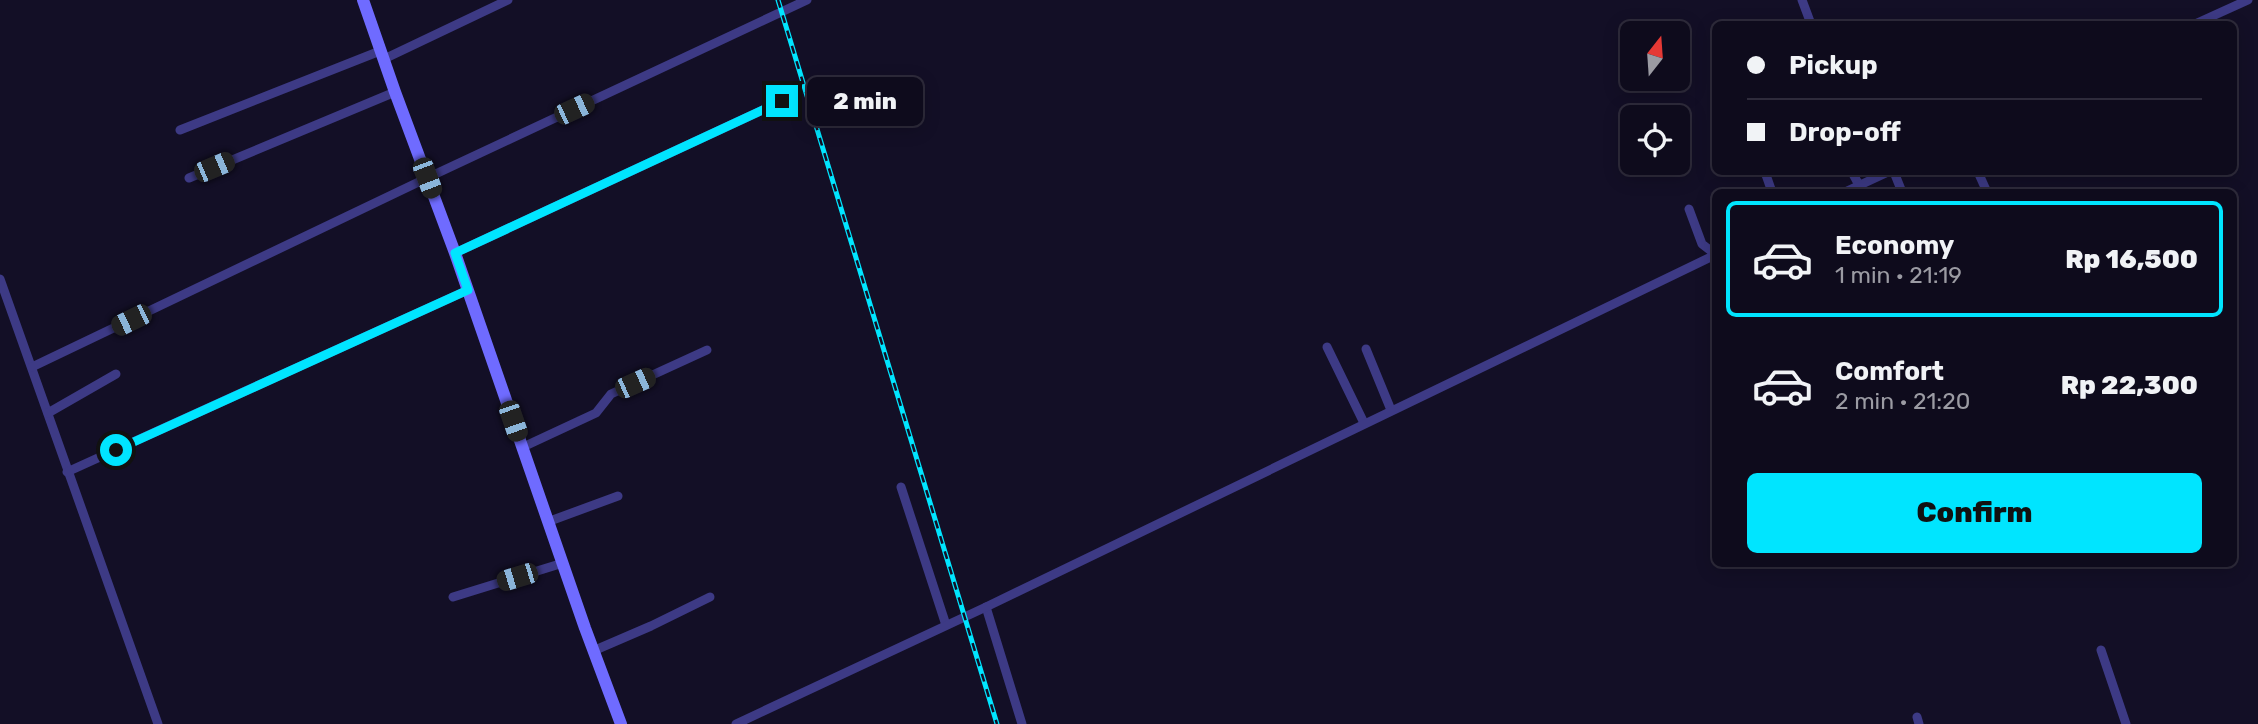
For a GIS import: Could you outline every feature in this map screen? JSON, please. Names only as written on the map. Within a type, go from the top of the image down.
[{"type":"street","points":[[363,0],[621,724]]},
{"type":"street","points":[[180,130],[382,55],[508,0]]},
{"type":"street","points":[[32,367],[807,0]]},
{"type":"street","points":[[1802,0],[1810,21]]},
{"type":"street","points":[[2202,21],[2248,0]]},
{"type":"street","points":[[189,178],[395,92]]},
{"type":"street","points":[[455,253],[782,101]]},
{"type":"street","points":[[1854,175],[1860,185]]},
{"type":"street","points":[[1851,189],[1882,175]]},
{"type":"street","points":[[1689,209],[1702,244],[1712,252]]},
{"type":"street","points":[[736,724],[986,607],[1712,255]]},
{"type":"street","points":[[0,279],[158,724]]},
{"type":"street","points":[[67,472],[468,290]]},
{"type":"street","points":[[1327,347],[1364,423]]},
{"type":"street","points":[[1366,349],[1391,410]]},
{"type":"street","points":[[523,447],[596,413],[611,394],[707,350]]},
{"type":"street","points":[[48,413],[116,374]]},
{"type":"street","points":[[901,487],[946,625]]},
{"type":"street","points":[[550,521],[618,496]]},
{"type":"street","points":[[453,597],[563,563]]},
{"type":"street","points":[[593,650],[710,597]]},
{"type":"street","points":[[986,607],[1022,724]]},
{"type":"street","points":[[2101,650],[2126,724]]},
{"type":"railway","points":[[778,0],[997,724]]},
{"type":"route","points":[[116,450],[468,290],[455,253],[782,101]]}]
